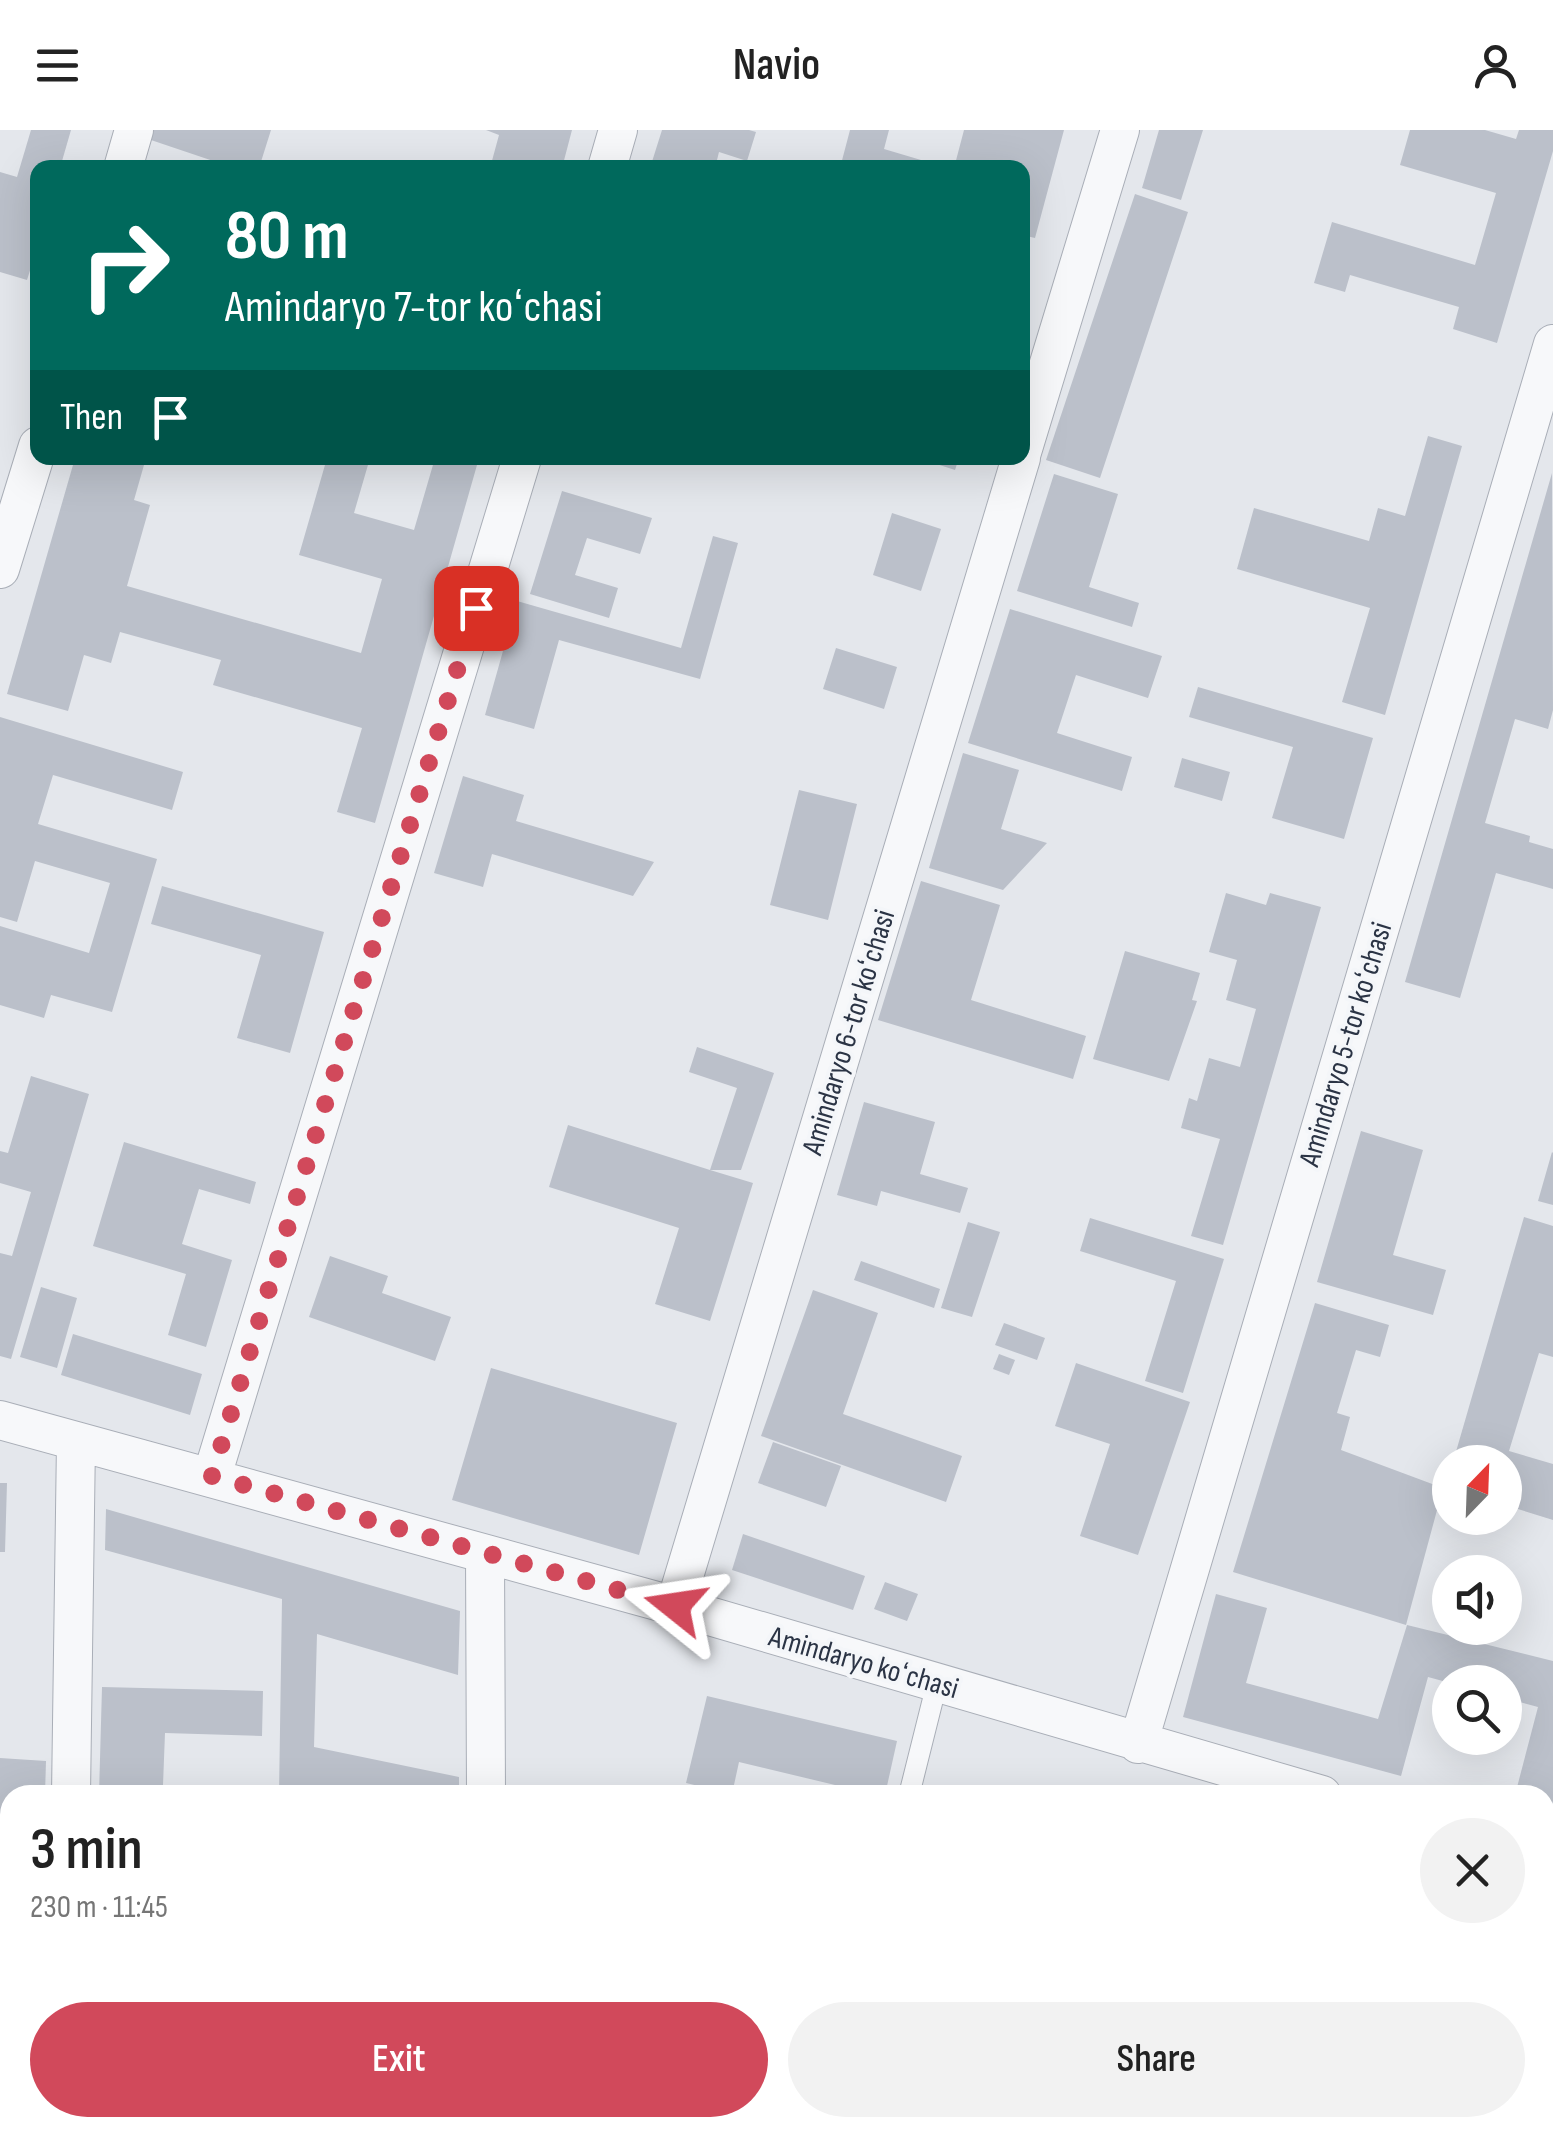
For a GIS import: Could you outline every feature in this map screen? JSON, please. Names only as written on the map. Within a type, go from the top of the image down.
[{"type":"street","points":[[125,160],[134,130]]},
{"type":"street","points":[[610,160],[618,130]]},
{"type":"street","name":"Amindaryo 6-tor koʻchasi","points":[[1030,428],[1120,130]]},
{"type":"street","name":"Amindaryo 5-tor koʻchasi","points":[[1138,1744],[1553,344]]},
{"type":"street","points":[[0,569],[32,465]]},
{"type":"street","points":[[212,1476],[520,465]]},
{"type":"street","name":"Amindaryo 6-tor koʻchasi","points":[[675,1606],[1019,465]]},
{"type":"street","name":"Amindaryo koʻchasi","points":[[0,1420],[675,1606],[1286,1785]]},
{"type":"street","points":[[70,1785],[76,1441]]},
{"type":"street","points":[[485,1554],[486,1785]]},
{"type":"lane","points":[[912,1785],[937,1683]]},
{"type":"building","points":[[31,130],[71,130],[62,160],[30,160],[27,280],[0,272],[0,172],[17,177]]},
{"type":"building","points":[[147,130],[271,130],[262,160],[210,160],[145,138]]},
{"type":"building","points":[[486,130],[572,130],[564,160],[492,160],[499,135]]},
{"type":"building","points":[[662,130],[756,132],[747,160],[719,152],[717,160],[653,160]]},
{"type":"building","points":[[850,130],[889,130],[884,149],[921,160],[842,160]]},
{"type":"building","points":[[964,130],[1064,130],[1035,238],[1030,237],[1030,160],[956,160]]},
{"type":"building","points":[[1159,130],[1203,130],[1181,200],[1142,188]]},
{"type":"building","points":[[1410,130],[1485,130],[1516,139],[1519,130],[1553,130],[1553,151],[1497,343],[1453,329],[1459,307],[1350,275],[1345,292],[1314,283],[1332,222],[1475,265],[1496,193],[1400,165]]},
{"type":"building","points":[[1135,194],[1188,212],[1100,478],[1046,460]]},
{"type":"building","points":[[1428,436],[1462,446],[1385,715],[1342,702],[1370,608],[1237,569],[1254,508],[1369,541],[1378,508],[1405,516]]},
{"type":"building","points":[[73,465],[144,465],[134,500],[150,505],[127,586],[361,653],[382,579],[299,555],[325,465],[368,465],[354,513],[414,530],[433,465],[477,465],[375,823],[337,812],[362,728],[213,685],[221,660],[120,632],[111,663],[84,655],[68,711],[7,694]]},
{"type":"building","points":[[1552,473],[1553,710],[1548,729],[1515,719],[1485,823],[1530,836],[1529,842],[1553,849],[1553,889],[1496,873],[1460,998],[1405,982]]},
{"type":"building","points":[[1054,474],[1118,494],[1089,587],[1139,603],[1132,627],[1017,591]]},
{"type":"building","points":[[562,491],[652,518],[640,554],[587,538],[575,575],[618,588],[609,618],[530,594]]},
{"type":"building","points":[[892,513],[941,529],[921,591],[873,575]]},
{"type":"building","points":[[713,536],[738,543],[700,679],[559,640],[534,729],[485,715],[517,601],[681,648]]},
{"type":"building","points":[[1010,609],[1162,656],[1148,698],[1076,675],[1057,733],[1132,757],[1122,791],[968,743]]},
{"type":"building","points":[[836,648],[897,667],[884,709],[823,689]]},
{"type":"building","points":[[1198,687],[1373,738],[1344,839],[1272,818],[1293,747],[1189,717]]},
{"type":"building","points":[[0,717],[183,772],[172,810],[53,775],[38,824],[157,859],[112,1012],[51,995],[44,1018],[0,1005],[0,926],[89,953],[110,883],[35,861],[17,922],[0,917]]},
{"type":"building","points":[[963,753],[1019,770],[1001,829],[1047,843],[1003,890],[929,868]]},
{"type":"building","points":[[1182,758],[1230,772],[1222,801],[1174,787]]},
{"type":"building","points":[[463,776],[524,795],[516,821],[654,862],[633,896],[492,854],[483,887],[434,873]]},
{"type":"building","points":[[799,790],[857,804],[828,920],[770,905]]},
{"type":"building","points":[[921,881],[1000,905],[971,1000],[1086,1036],[1073,1079],[878,1020]]},
{"type":"building","points":[[162,886],[324,932],[290,1053],[237,1038],[261,955],[151,924]]},
{"type":"building","points":[[1226,893],[1266,905],[1270,893],[1321,907],[1223,1245],[1191,1236],[1220,1139],[1181,1128],[1189,1098],[1197,1101],[1209,1058],[1240,1067],[1256,1009],[1226,1000],[1237,960],[1209,952]]},
{"type":"building","points":[[1125,951],[1200,973],[1192,1000],[1197,1001],[1169,1081],[1093,1059]]},
{"type":"building","points":[[697,1047],[774,1073],[741,1170],[710,1170],[737,1088],[689,1072]]},
{"type":"building","points":[[31,1076],[89,1094],[11,1359],[0,1356],[0,1253],[12,1256],[31,1192],[0,1183],[0,1151],[8,1153]]},
{"type":"building","points":[[864,1102],[935,1122],[920,1174],[968,1188],[960,1213],[881,1191],[877,1206],[837,1195]]},
{"type":"building","points":[[568,1125],[753,1183],[710,1321],[655,1304],[679,1228],[549,1187]]},
{"type":"building","points":[[1361,1131],[1423,1150],[1393,1255],[1446,1270],[1433,1315],[1317,1282]]},
{"type":"building","points":[[124,1142],[256,1182],[250,1204],[199,1189],[182,1244],[232,1260],[206,1347],[168,1335],[186,1274],[93,1246]]},
{"type":"building","points":[[1553,1153],[1553,1205],[1538,1201]]},
{"type":"building","points":[[1524,1217],[1553,1226],[1553,1357],[1539,1353],[1511,1445],[1458,1445]]},
{"type":"building","points":[[1090,1218],[1224,1259],[1183,1393],[1145,1381],[1176,1281],[1080,1251]]},
{"type":"building","points":[[968,1222],[1000,1232],[972,1317],[941,1308]]},
{"type":"building","points":[[330,1256],[388,1276],[382,1293],[451,1317],[435,1361],[309,1317]]},
{"type":"building","points":[[861,1261],[940,1289],[934,1308],[854,1280]]},
{"type":"building","points":[[41,1287],[77,1298],[57,1368],[20,1357]]},
{"type":"building","points":[[813,1290],[878,1313],[843,1414],[962,1456],[946,1502],[761,1436]]},
{"type":"building","points":[[1315,1303],[1389,1325],[1380,1357],[1356,1350],[1337,1413],[1350,1417],[1341,1450],[1432,1484],[1432,1529],[1406,1625],[1233,1572]]},
{"type":"building","points":[[1004,1323],[1045,1338],[1037,1360],[995,1345]]},
{"type":"building","points":[[73,1334],[202,1374],[190,1415],[61,1375]]},
{"type":"building","points":[[999,1354],[1015,1360],[1009,1375],[993,1369]]},
{"type":"building","points":[[1076,1363],[1190,1402],[1138,1555],[1080,1536],[1110,1444],[1055,1426]]},
{"type":"building","points":[[491,1368],[677,1423],[639,1555],[452,1500]]},
{"type":"building","points":[[773,1442],[841,1466],[826,1507],[758,1483]]},
{"type":"building","points":[[1522,1455],[1553,1464],[1553,1520],[1522,1510]]},
{"type":"building","points":[[0,1483],[7,1483],[5,1552],[0,1552]]},
{"type":"building","points":[[106,1509],[460,1611],[458,1675],[317,1634],[314,1747],[459,1777],[459,1785],[279,1785],[282,1599],[105,1550]]},
{"type":"building","points":[[743,1534],[865,1576],[853,1610],[732,1570]]},
{"type":"building","points":[[885,1582],[918,1594],[907,1621],[874,1609]]},
{"type":"building","points":[[1216,1594],[1267,1608],[1246,1683],[1378,1719],[1407,1625],[1432,1631],[1432,1645],[1488,1645],[1553,1661],[1553,1785],[1518,1785],[1538,1707],[1522,1703],[1522,1665],[1432,1665],[1432,1678],[1428,1677],[1401,1776],[1183,1717]]},
{"type":"building","points":[[102,1687],[263,1691],[262,1736],[165,1733],[163,1785],[99,1785]]},
{"type":"building","points":[[707,1696],[897,1741],[887,1785],[835,1785],[739,1762],[734,1785],[686,1783]]},
{"type":"building","points":[[0,1758],[46,1761],[45,1785],[0,1785]]},
{"type":"route","points":[[476,608],[212,1476],[675,1606]]}]
